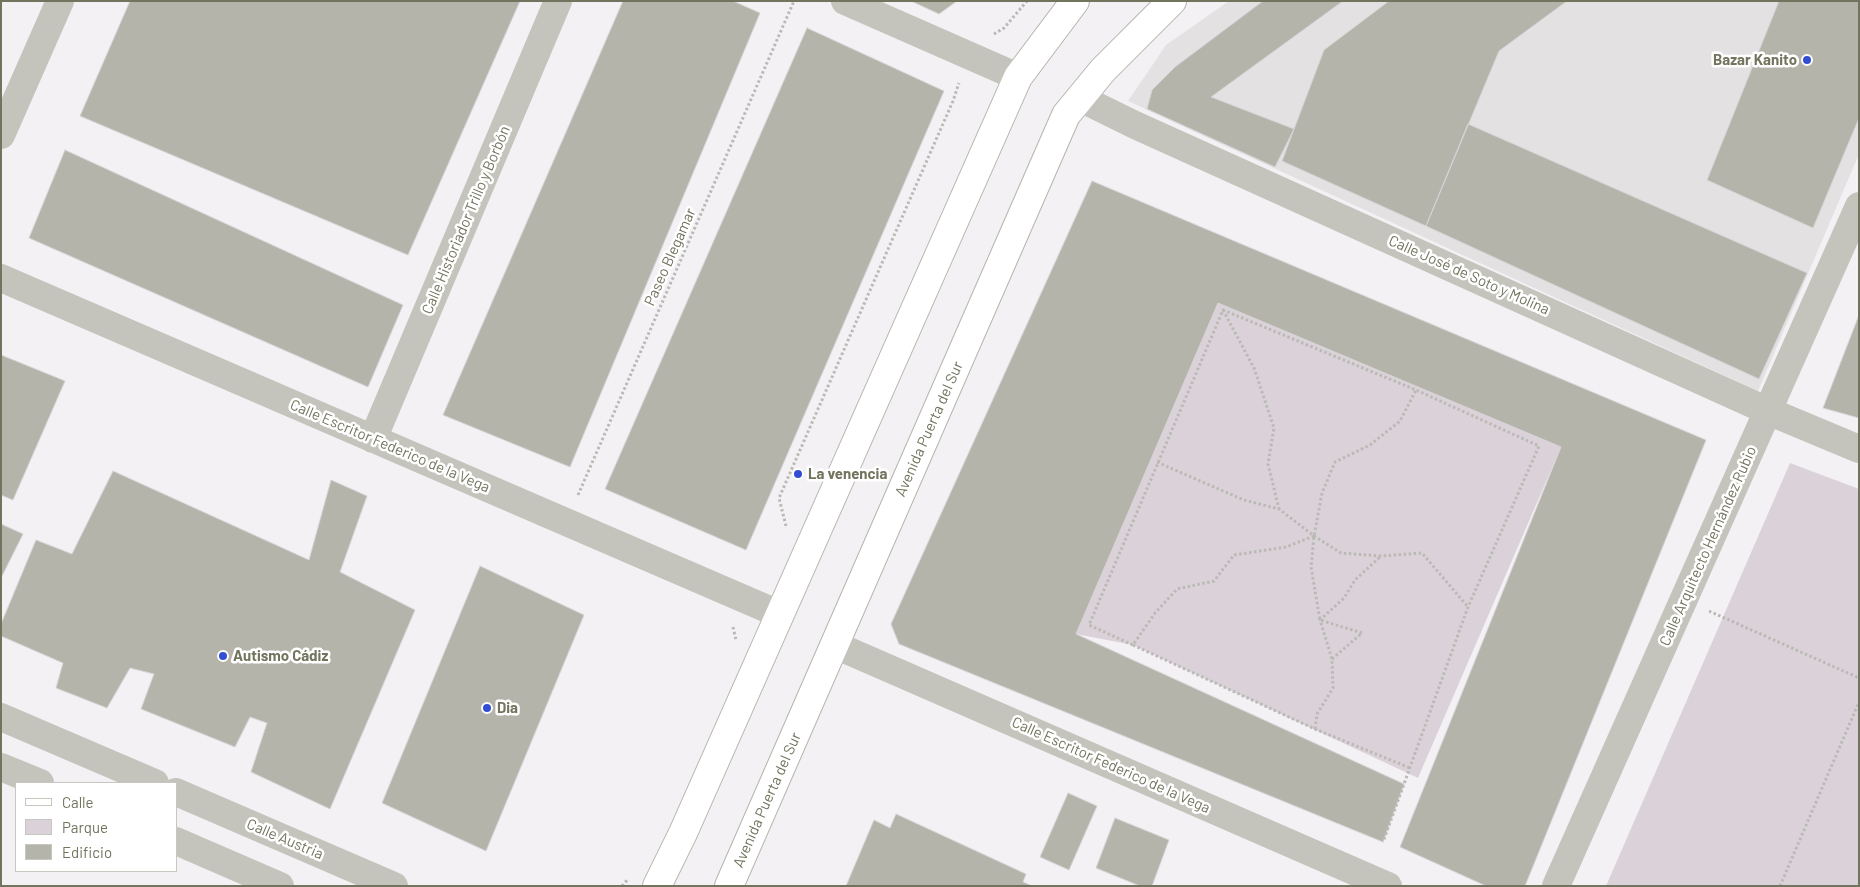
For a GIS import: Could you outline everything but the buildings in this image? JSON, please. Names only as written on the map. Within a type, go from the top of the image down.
[{"type":"main road","points":[[646,879],[683,833],[1018,77],[1075,1]]},
{"type":"main road","name":"Avenida Puerta del Sur","points":[[729,886],[1066,115],[1103,70],[1172,1]]},
{"type":"street","points":[[1,135],[60,1]]},
{"type":"street","name":"Calle Historiador Trillo y Borbón","points":[[374,439],[558,1]]},
{"type":"street","points":[[845,1],[1018,77]]},
{"type":"street","name":"Calle José de Soto y Molina","points":[[1080,98],[1153,133],[1768,411],[1859,449]]},
{"type":"street","name":"Calle Arquitecto Hernández Rubio","points":[[1556,886],[1859,206]]},
{"type":"street","name":"Calle Escritor Federico de la Vega","points":[[1,278],[779,614]]},
{"type":"street","name":"Calle Escritor Federico de la Vega","points":[[835,645],[1388,886]]},
{"type":"street","points":[[1,717],[153,782]]},
{"type":"street","points":[[1,767],[38,782]]},
{"type":"street","name":"Calle Austria","points":[[178,793],[394,886]]},
{"type":"street","points":[[178,842],[280,886]]},
{"type":"path","name":"Paseo Blegamar","points":[[566,523],[794,1]]},
{"type":"path","points":[[787,531],[779,498],[953,101],[960,80],[988,39],[1004,28],[1027,1]]},
{"type":"path","points":[[1223,310],[1416,390],[1539,446],[1468,607],[1383,842]]},
{"type":"path","points":[[1223,310],[1089,625],[1315,729],[1410,768]]},
{"type":"path","points":[[1223,310],[1254,368],[1274,428],[1268,464],[1279,509]]},
{"type":"path","points":[[1315,729],[1317,714],[1333,688],[1332,659],[1320,620],[1311,567],[1314,536],[1322,494],[1335,462],[1370,445],[1400,421],[1416,390]]},
{"type":"path","points":[[1157,462],[1244,500],[1279,509],[1314,536],[1341,552],[1380,556],[1422,554],[1468,607]]},
{"type":"path","points":[[1133,645],[1155,613],[1177,589],[1214,581],[1234,555],[1286,547],[1314,536]]},
{"type":"path","points":[[1320,620],[1344,598],[1355,580],[1380,556]]},
{"type":"path","points":[[736,644],[731,620],[741,598]]},
{"type":"path","points":[[1683,600],[1859,678]]},
{"type":"path","points":[[1320,620],[1362,633],[1332,659]]},
{"type":"path","points":[[1780,886],[1859,702]]},
{"type":"path","points":[[622,886],[646,879]]},
{"type":"shaded area","points":[[1229,1],[1859,1],[1859,154],[1758,391],[1128,101],[1166,45]]},
{"type":"green space","points":[[1218,303],[1561,447],[1418,778],[1133,645],[1076,634]]},
{"type":"green space","points":[[1790,463],[1859,489],[1859,886],[1606,886]]},
{"type":"place","name":"Bazar Kanito","points":[[1807,60]]},
{"type":"place","name":"La venencia","points":[[798,474]]},
{"type":"place","name":"Autismo Cádiz","points":[[223,656]]},
{"type":"place","name":"Dia","points":[[487,708]]}]
